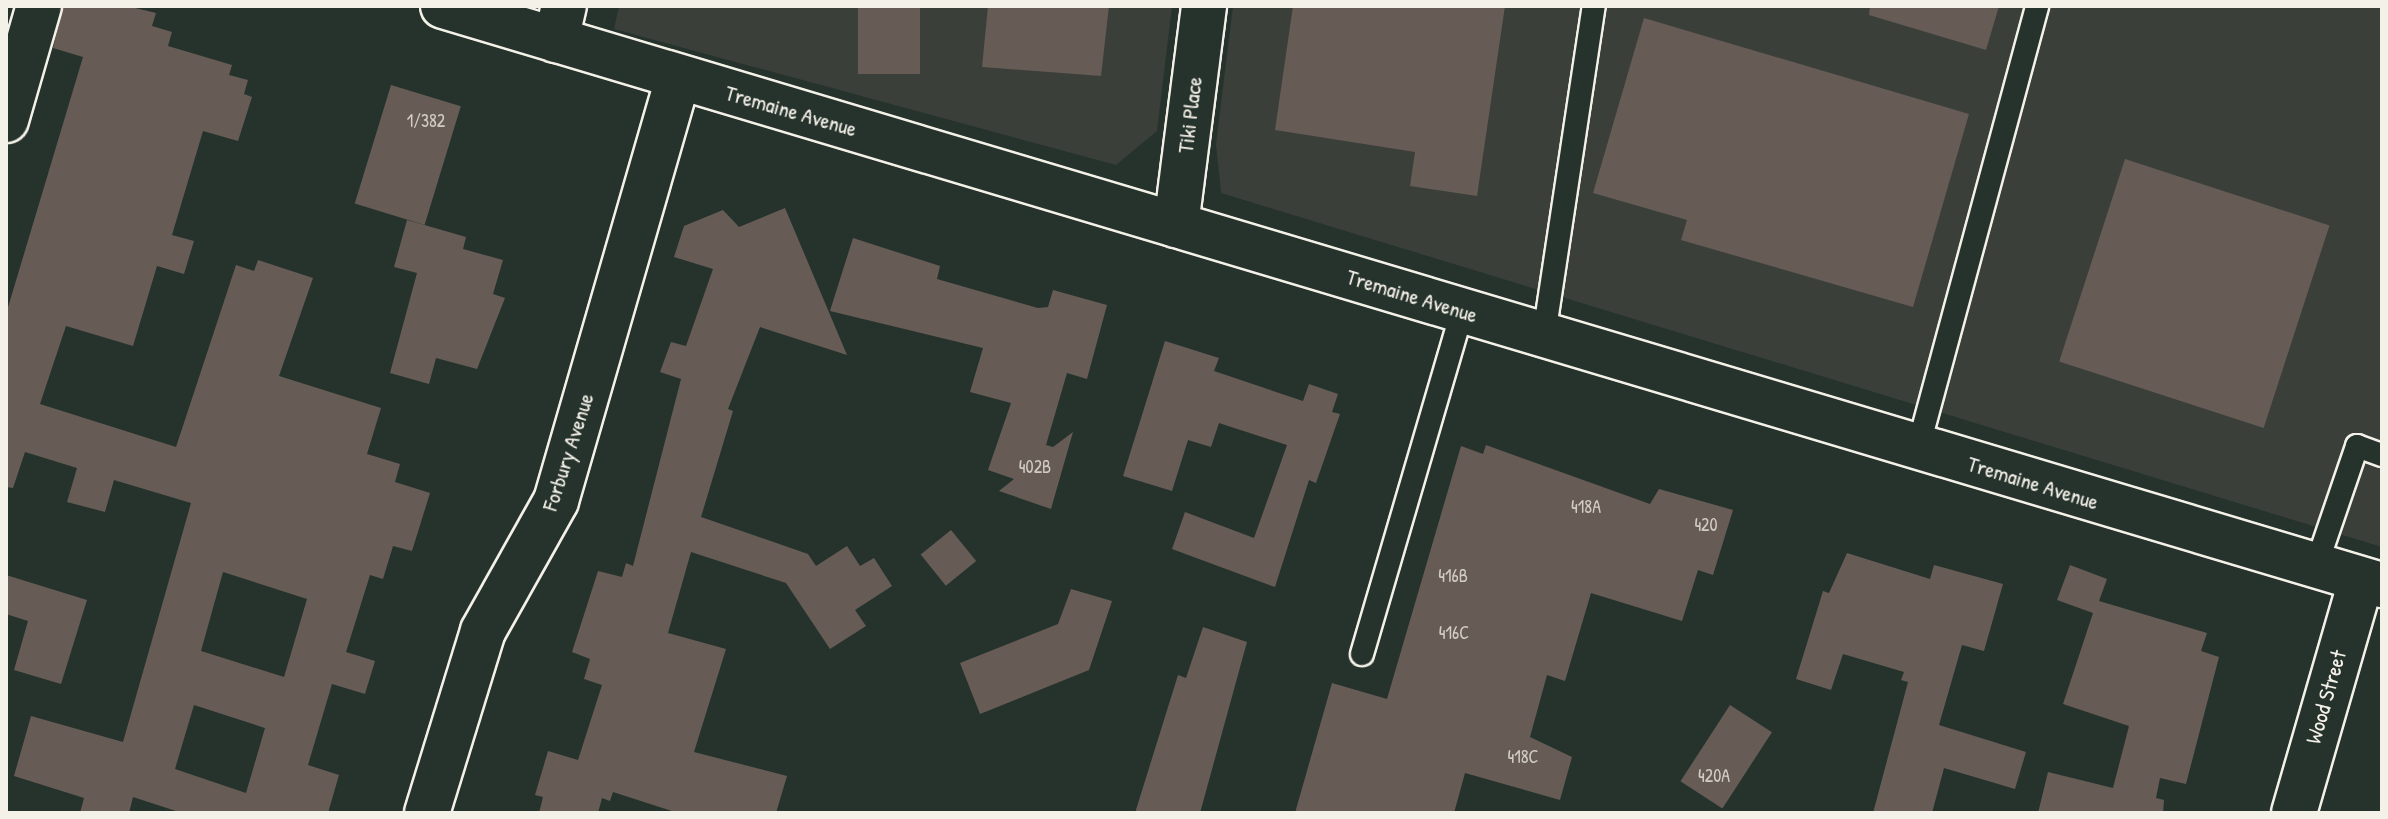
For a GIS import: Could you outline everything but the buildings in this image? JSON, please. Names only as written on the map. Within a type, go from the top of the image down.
[{"type":"main road","points":[[6,120],[39,6]]},
{"type":"main road","name":"Tremaine Avenue","points":[[443,6],[560,23],[678,78],[1544,335],[2315,569],[2371,583]]},
{"type":"main road","name":"Tiki Place","points":[[1176,225],[1204,6]]},
{"type":"main road","name":"Forbury Avenue","points":[[427,813],[483,631],[556,501],[678,78]]},
{"type":"main road","name":"Wood Street","points":[[2294,813],[2371,583]]},
{"type":"lane","points":[[1544,335],[1594,6]]},
{"type":"lane","points":[[1918,448],[2037,6]]},
{"type":"lane","points":[[1362,654],[1462,311]]},
{"type":"lane","points":[[2315,569],[2357,446],[2382,455]]},
{"type":"shaded area","points":[[619,6],[1172,6],[1157,131],[1116,165],[614,29]]},
{"type":"shaded area","points":[[1233,6],[2382,6],[2382,547],[1221,193],[1216,144]]}]
